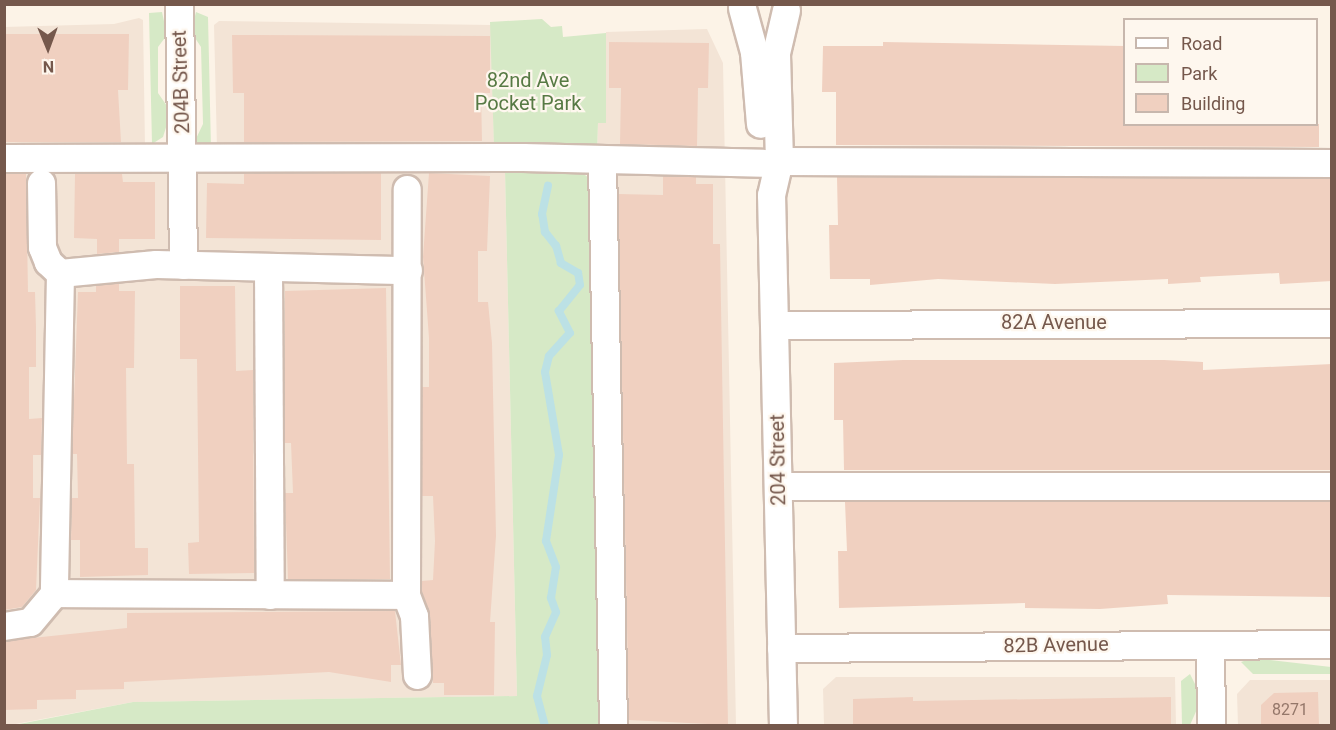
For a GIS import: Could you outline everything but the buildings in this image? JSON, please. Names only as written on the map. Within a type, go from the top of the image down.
[{"type":"street","name":"204B Street","points":[[179,4],[183,265]]},
{"type":"street","points":[[740,6],[761,15],[790,7]]},
{"type":"street","name":"204 Street","points":[[740,6],[754,52],[771,162]]},
{"type":"street","name":"204 Street","points":[[783,726],[776,325],[771,195],[762,179],[771,162],[776,62],[790,7]]},
{"type":"street","points":[[4,158],[523,157],[602,162],[1332,162]]},
{"type":"street","points":[[602,162],[613,726]]},
{"type":"street","points":[[41,183],[42,247],[48,262],[60,273],[183,265],[408,270]]},
{"type":"street","points":[[407,189],[406,595],[414,616],[417,675]]},
{"type":"street","points":[[268,267],[270,595]]},
{"type":"street","points":[[4,626],[30,622],[54,593],[60,273]]},
{"type":"street","name":"82A Avenue","points":[[776,325],[1332,323]]},
{"type":"street","points":[[778,486],[1332,486]]},
{"type":"street","points":[[54,593],[406,595]]},
{"type":"street","name":"82B Avenue","points":[[781,648],[1332,644]]},
{"type":"street","points":[[1210,645],[1211,726]]},
{"type":"shaded area","points":[[139,18],[143,20],[145,147],[5,146],[4,27],[114,24]]},
{"type":"shaded area","points":[[219,21],[491,25],[494,148],[597,150],[598,122],[606,122],[606,32],[707,29],[723,63],[736,725],[601,725],[589,178],[586,174],[505,171],[517,696],[133,702],[5,726],[5,170],[504,171],[217,149],[214,25]]},
{"type":"shaded area","points":[[836,677],[1175,677],[1176,725],[824,725],[823,689]]},
{"type":"shaded area","points":[[1250,680],[1331,680],[1331,725],[1238,725],[1237,694]]},
{"type":"green space","points":[[162,12],[167,35],[158,47],[158,93],[167,106],[168,121],[163,137],[152,144],[149,13]]},
{"type":"green space","points":[[196,12],[208,17],[211,149],[193,145],[203,124],[201,47],[191,32]]},
{"type":"green space","name":"82nd Ave Pocket Park","points":[[542,19],[551,27],[562,26],[563,37],[606,33],[606,123],[598,123],[597,151],[494,148],[490,22]]},
{"type":"green space","points":[[505,171],[581,172],[589,178],[601,725],[9,726],[133,702],[517,696]]},
{"type":"green space","points":[[1253,658],[1331,667],[1331,674],[1253,674],[1241,662]]},
{"type":"green space","points":[[1190,674],[1198,690],[1198,707],[1190,725],[1182,725],[1181,681]]},
{"type":"waterway","points":[[545,726],[537,696],[547,655],[545,637],[556,612],[551,598],[556,567],[546,541],[559,455],[545,372],[549,356],[570,333],[559,311],[580,285],[578,273],[561,263],[556,246],[545,232],[542,214],[548,186]]}]
